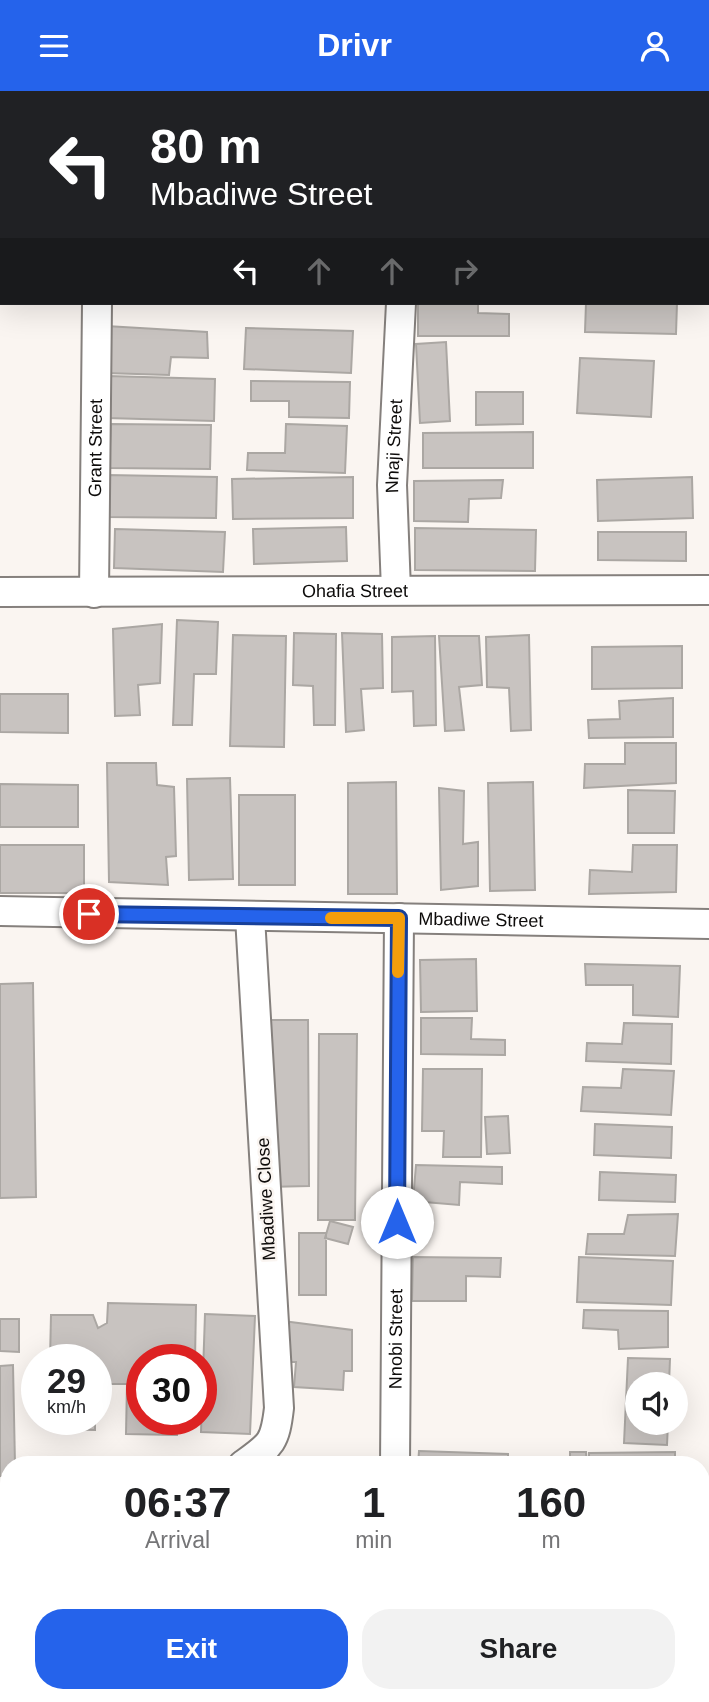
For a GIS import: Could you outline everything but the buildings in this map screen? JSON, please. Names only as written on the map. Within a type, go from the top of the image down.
[{"type":"street","name":"Grant Street","points":[[94,593],[97,305]]},
{"type":"street","name":"Nnaji Street","points":[[396,590],[392,485],[401,305]]},
{"type":"street","name":"Ohafia Street","points":[[0,592],[709,590]]},
{"type":"street","name":"Mbadiwe Street","points":[[0,911],[250,918],[709,924]]},
{"type":"street","name":"Mbadiwe Close","points":[[250,918],[279,1408],[276,1437],[256,1456]]},
{"type":"street","name":"Nnobi Street","points":[[395,1456],[399,918]]},
{"type":"slow traffic","points":[[331,918],[399,918],[398,972]]},
{"type":"route","points":[[89,914],[399,918],[397,1222]]}]
